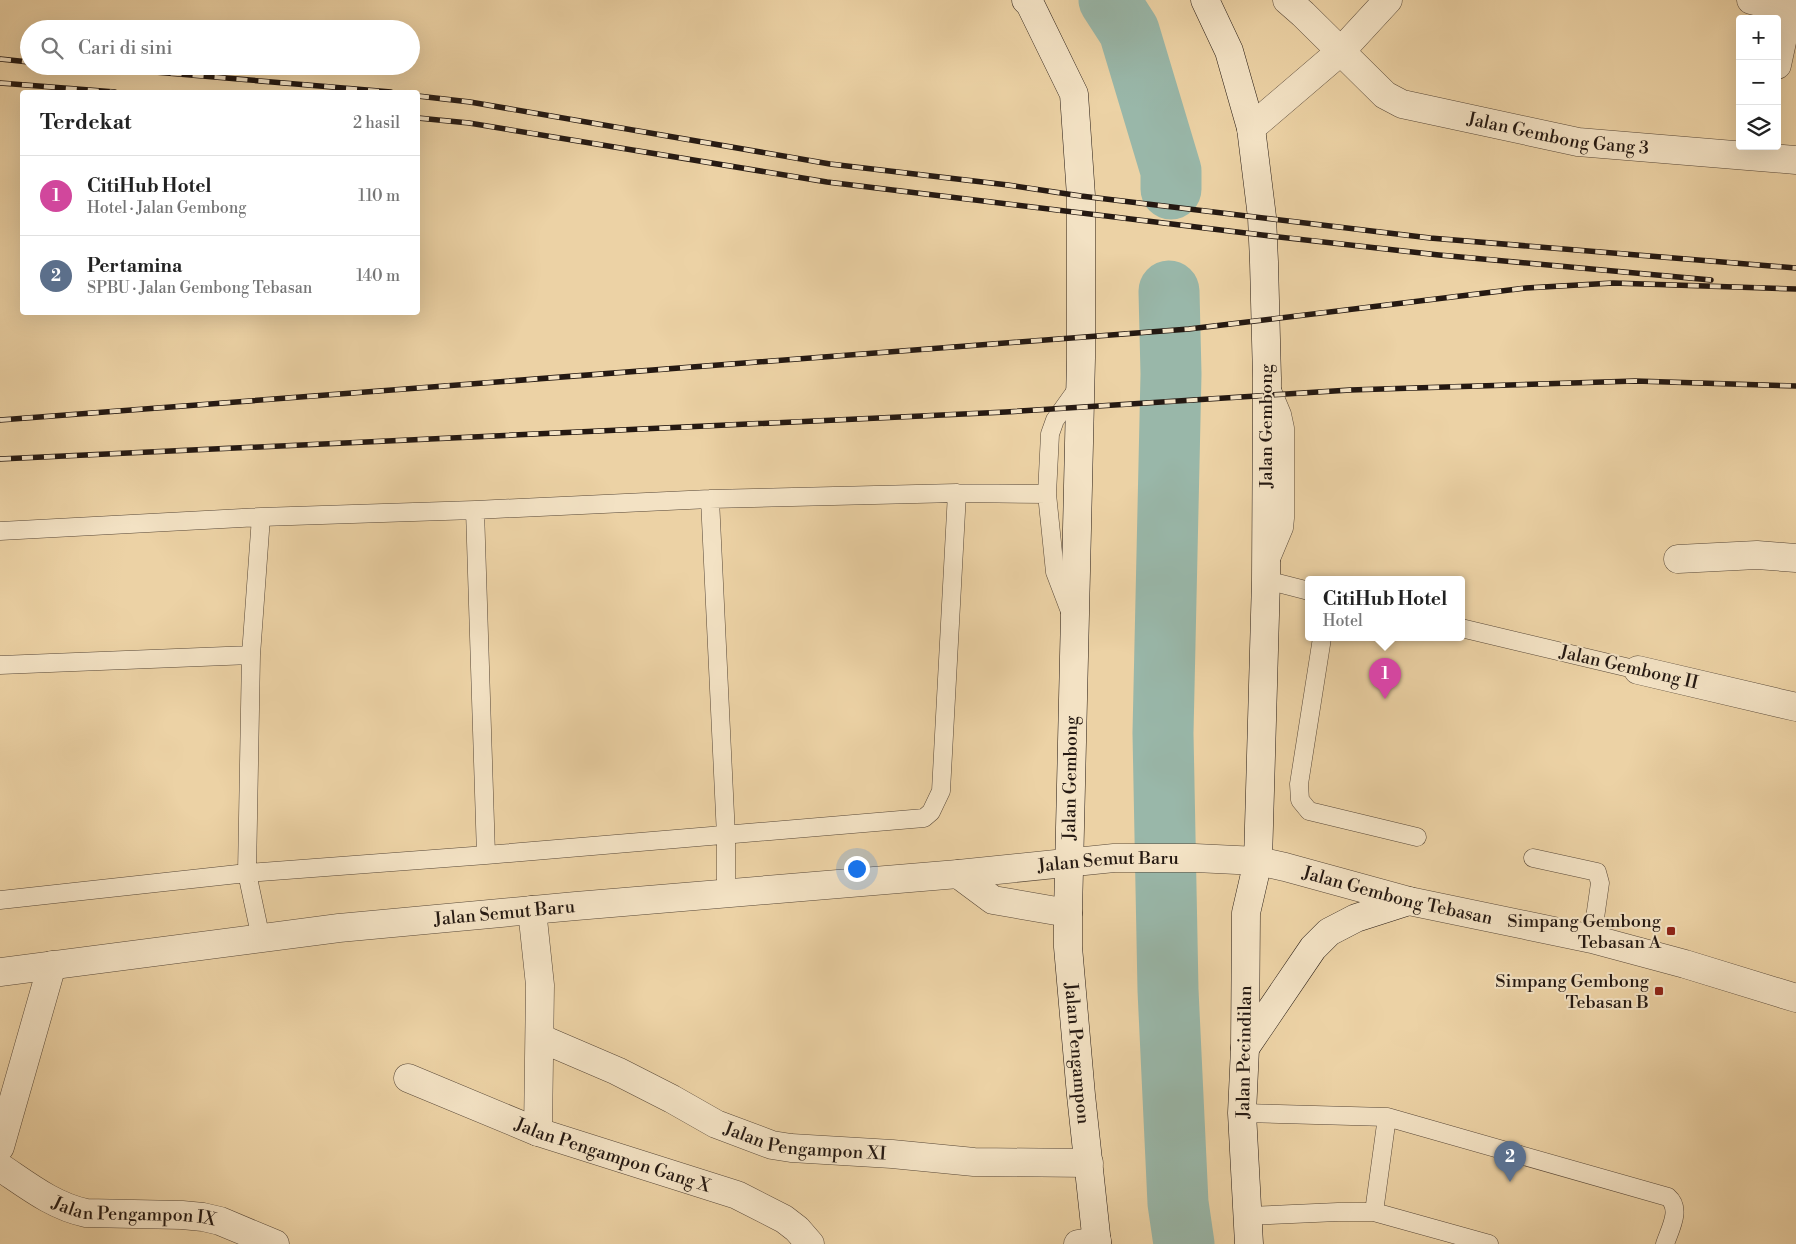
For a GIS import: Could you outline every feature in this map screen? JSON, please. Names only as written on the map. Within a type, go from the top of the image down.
[{"type":"street","name":"Jalan Gembong","points":[[1026,0],[1030,4],[1074,94],[1082,213],[1080,384],[1068,862]]},
{"type":"street","name":"Jalan Gembong","points":[[1205,0],[1229,51],[1251,128],[1262,217],[1267,378],[1266,575],[1258,861]]},
{"type":"street","name":"Jalan Gembong Gang 3","points":[[1287,0],[1385,95],[1402,104],[1578,142],[1758,152],[1796,160]]},
{"type":"street","points":[[1251,128],[1340,51],[1388,0]]},
{"type":"street","points":[[1751,0],[1790,5],[1778,60]]},
{"type":"street","points":[[1678,559],[1757,555],[1796,558]]},
{"type":"street","name":"Jalan Gembong II","points":[[1638,670],[1796,707]]},
{"type":"street","name":"Jalan Semut Baru","points":[[0,972],[339,928],[958,874],[1068,862],[1114,858],[1195,858],[1258,861]]},
{"type":"street","name":"Jalan Gembong Tebasan","points":[[1258,861],[1409,901],[1592,939],[1685,964],[1796,998]]},
{"type":"street","name":"Jalan Pecindilan","points":[[1250,1244],[1242,1113],[1245,1048],[1246,913],[1258,861]]},
{"type":"street","name":"Jalan Pengampon","points":[[1068,862],[1068,947],[1089,1163],[1091,1243]]},
{"type":"street","points":[[958,874],[993,900],[1068,913]]},
{"type":"street","points":[[1245,1048],[1313,948],[1329,932],[1356,918],[1409,901]]},
{"type":"street","points":[[532,910],[540,985],[538,1132]]},
{"type":"street","points":[[0,1147],[52,965]]},
{"type":"street","name":"Jalan Pengampon XI","points":[[540,1038],[617,1071],[672,1098],[716,1124],[772,1145],[974,1162],[1089,1163]]},
{"type":"street","name":"Jalan Pengampon Gang X","points":[[408,1078],[538,1132],[737,1195],[784,1219],[797,1229],[810,1244]]},
{"type":"street","name":"Jalan Pengampon IX","points":[[0,1166],[57,1204],[74,1211],[86,1214],[203,1217],[220,1221],[275,1244]]},
{"type":"lane","points":[[1074,621],[1055,572],[1047,494],[1050,434],[1055,420],[1080,384]]},
{"type":"lane","points":[[0,531],[261,517],[710,500],[957,493],[1047,494]]},
{"type":"lane","points":[[0,900],[247,873],[726,836],[924,818],[931,812],[940,791],[957,493]]},
{"type":"lane","points":[[710,500],[726,836],[726,894]]},
{"type":"lane","points":[[475,510],[486,855]]},
{"type":"lane","points":[[261,517],[251,655],[247,873],[261,939]]},
{"type":"lane","points":[[1266,575],[1305,590]]},
{"type":"lane","name":"Jalan Gembong II","points":[[1465,629],[1638,670]]},
{"type":"lane","points":[[1322,641],[1299,784],[1300,800],[1309,811],[1417,837]]},
{"type":"lane","points":[[0,665],[251,655]]},
{"type":"lane","points":[[1533,858],[1597,872],[1600,884],[1592,939]]},
{"type":"lane","points":[[1242,1113],[1386,1117],[1411,1122],[1668,1197],[1673,1202],[1676,1210],[1665,1244]]},
{"type":"lane","points":[[1374,1212],[1386,1117]]},
{"type":"lane","points":[[1248,1216],[1374,1212],[1489,1244]]},
{"type":"waterway","points":[[1109,0],[1129,31],[1171,171],[1171,189]]},
{"type":"waterway","points":[[1169,291],[1171,374],[1163,733],[1168,990],[1178,1203],[1184,1244]]},
{"type":"railway","points":[[0,59],[20,61]]},
{"type":"railway","points":[[190,75],[367,90]]},
{"type":"railway","points":[[0,83],[89,90]]},
{"type":"railway","points":[[420,96],[470,102],[830,164],[1008,185],[1081,196],[1430,238],[1796,268]]},
{"type":"railway","points":[[420,118],[469,123],[827,182],[1439,255],[1711,280]]},
{"type":"railway","points":[[0,420],[1189,329],[1526,288],[1613,283],[1796,289]]},
{"type":"railway","points":[[0,459],[1006,412],[1350,390],[1635,381],[1796,386]]},
{"type":"place","name":"CitiHub Hotel","points":[[1385,699]]},
{"type":"place","name":"Simpang Gembong Tebasan A","points":[[1671,931]]},
{"type":"place","name":"Simpang Gembong Tebasan B","points":[[1659,991]]},
{"type":"place","name":"Pertamina","points":[[1510,1182]]}]
